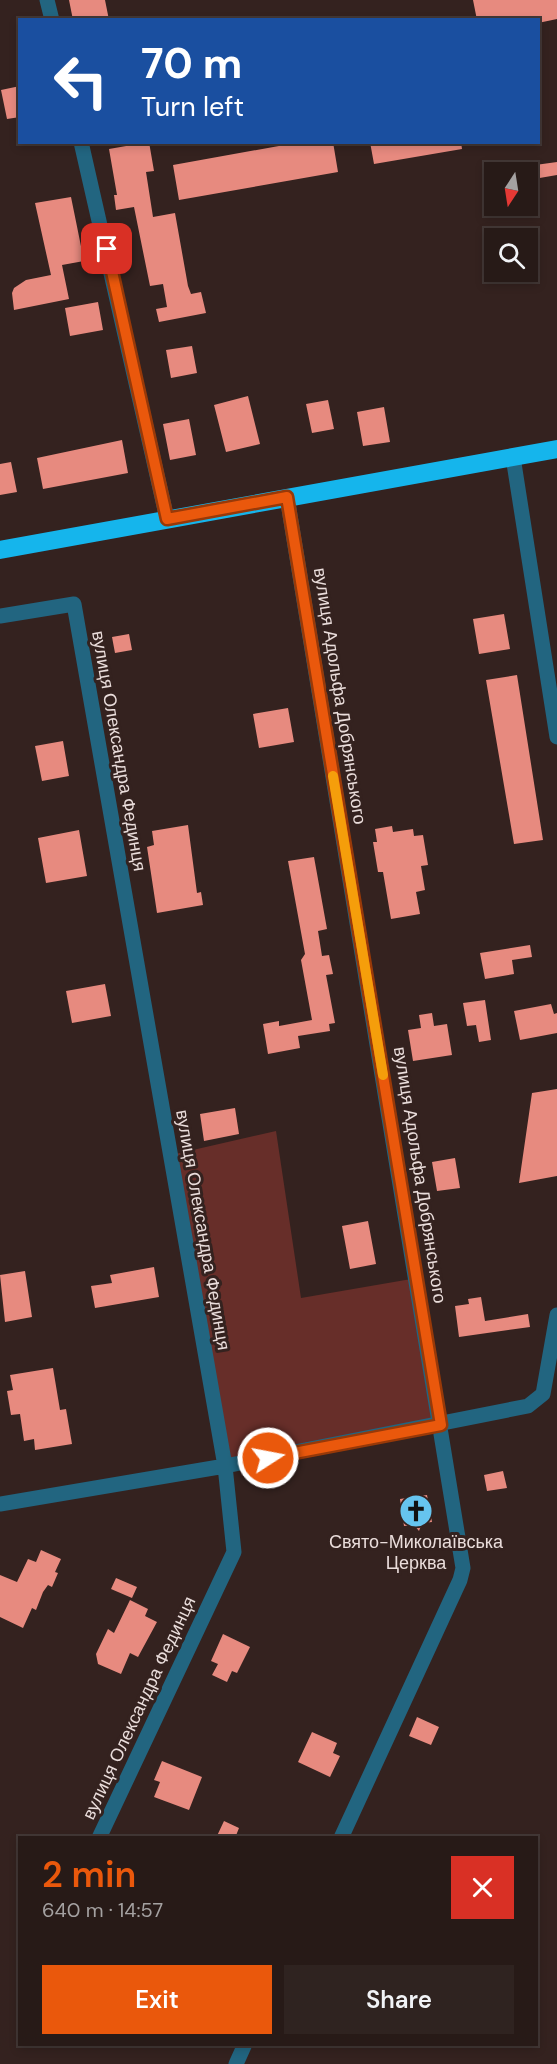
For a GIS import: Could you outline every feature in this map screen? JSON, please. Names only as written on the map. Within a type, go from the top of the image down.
[{"type":"highway","points":[[0,550],[557,449]]},
{"type":"street","points":[[47,0],[52,18]]},
{"type":"street","points":[[81,144],[167,519]]},
{"type":"street","points":[[513,456],[557,737]]},
{"type":"street","name":"вулиця Адольфа Добрянського","points":[[287,497],[463,1568],[460,1580],[342,1836]]},
{"type":"street","name":"вулиця Олександра Фединця","points":[[0,616],[74,604],[225,1466],[234,1551],[100,1836]]},
{"type":"street","points":[[0,1504],[225,1466],[512,1411],[536,1402],[543,1394],[557,1316]]},
{"type":"street","points":[[236,2064],[244,2046]]},
{"type":"shaded area","points":[[276,1131],[301,1298],[417,1278],[441,1425],[225,1466],[171,1155]]},
{"type":"building","points":[[69,0],[105,0],[109,18],[73,18]]},
{"type":"building","points":[[473,0],[557,0],[557,19],[540,23],[540,18],[477,18]]},
{"type":"building","points":[[18,86],[18,117],[7,119],[1,90]]},
{"type":"building","points":[[149,144],[154,171],[146,172],[153,217],[175,213],[188,286],[191,294],[201,292],[206,313],[159,322],[156,309],[167,307],[163,284],[150,286],[134,207],[116,210],[114,195],[117,195],[109,149]]},
{"type":"building","points":[[290,144],[333,144],[338,172],[179,200],[173,165]]},
{"type":"building","points":[[370,144],[461,144],[462,149],[374,164]]},
{"type":"building","points":[[557,162],[557,175],[538,178],[538,165]]},
{"type":"building","points":[[71,197],[84,261],[62,265],[69,299],[14,310],[12,293],[14,288],[26,280],[51,275],[35,203]]},
{"type":"building","points":[[98,302],[103,330],[70,336],[65,308]]},
{"type":"building","points":[[192,346],[197,373],[171,378],[166,350]]},
{"type":"building","points":[[248,396],[260,444],[226,452],[214,405]]},
{"type":"building","points":[[328,400],[334,429],[312,433],[306,404]]},
{"type":"building","points":[[384,407],[390,442],[363,446],[357,412]]},
{"type":"building","points":[[189,419],[196,455],[170,460],[163,424]]},
{"type":"building","points":[[122,440],[128,473],[43,489],[37,458]]},
{"type":"building","points":[[11,462],[17,492],[0,495],[0,464]]},
{"type":"building","points":[[504,614],[510,649],[479,654],[473,619]]},
{"type":"building","points":[[129,634],[132,650],[115,653],[112,637]]},
{"type":"building","points":[[517,675],[543,840],[514,844],[486,680]]},
{"type":"building","points":[[288,708],[294,742],[259,748],[253,714]]},
{"type":"building","points":[[63,741],[69,776],[42,781],[35,746]]},
{"type":"building","points":[[188,825],[197,893],[201,892],[203,905],[157,913],[147,847],[154,845],[152,831]]},
{"type":"building","points":[[392,826],[393,832],[413,829],[414,836],[423,835],[428,865],[421,866],[425,890],[416,892],[420,914],[391,919],[383,872],[378,872],[373,842],[377,842],[375,829]]},
{"type":"building","points":[[79,830],[87,876],[46,883],[38,838]]},
{"type":"building","points":[[314,857],[327,929],[318,931],[322,956],[329,955],[333,974],[326,975],[335,1023],[329,1024],[330,1031],[298,1036],[300,1048],[268,1054],[263,1024],[279,1021],[279,1026],[312,1020],[301,960],[305,954],[288,861]]},
{"type":"building","points":[[530,945],[532,957],[512,960],[514,974],[485,979],[480,953]]},
{"type":"building","points":[[105,984],[111,1016],[72,1023],[66,991]]},
{"type":"building","points":[[485,1000],[491,1040],[479,1042],[476,1025],[467,1026],[463,1003]]},
{"type":"building","points":[[551,1004],[554,1014],[557,1013],[557,1033],[520,1040],[514,1011]]},
{"type":"building","points":[[432,1013],[434,1026],[447,1024],[452,1055],[413,1061],[408,1030],[421,1028],[419,1015]]},
{"type":"building","points":[[557,1089],[557,1176],[519,1183],[532,1093]]},
{"type":"building","points":[[235,1108],[239,1134],[204,1141],[200,1114]]},
{"type":"building","points":[[455,1158],[460,1188],[437,1191],[432,1162]]},
{"type":"building","points":[[368,1221],[376,1264],[350,1269],[342,1226]]},
{"type":"building","points":[[154,1267],[159,1297],[95,1308],[91,1286],[112,1283],[110,1275]]},
{"type":"building","points":[[25,1271],[32,1317],[5,1322],[0,1275]]},
{"type":"building","points":[[481,1297],[485,1321],[528,1314],[530,1327],[459,1337],[455,1306],[469,1304],[468,1299]]},
{"type":"building","points":[[53,1368],[60,1410],[66,1409],[72,1444],[35,1450],[34,1439],[24,1441],[20,1414],[11,1415],[7,1391],[13,1390],[10,1375]]},
{"type":"building","points":[[503,1471],[507,1488],[487,1491],[484,1475]]},
{"type":"building","name":"Свято-Миколаївська Церква","points":[[427,1495],[432,1522],[422,1523],[419,1531],[414,1525],[404,1526],[400,1499]]},
{"type":"building","points":[[41,1550],[61,1559],[55,1572],[58,1573],[52,1587],[48,1585],[43,1592],[36,1610],[32,1608],[23,1628],[0,1617],[0,1575],[17,1582],[28,1559],[36,1562]]},
{"type":"building","points":[[116,1578],[137,1587],[132,1598],[111,1589]]},
{"type":"building","points":[[130,1600],[148,1609],[145,1616],[157,1622],[138,1657],[130,1653],[121,1674],[98,1664],[96,1654],[108,1629],[114,1633]]},
{"type":"building","points":[[223,1634],[250,1647],[237,1673],[232,1671],[227,1682],[212,1675],[218,1664],[211,1661]]},
{"type":"building","points":[[417,1717],[439,1727],[431,1745],[409,1736]]},
{"type":"building","points":[[312,1732],[337,1743],[333,1753],[340,1756],[330,1777],[298,1762]]},
{"type":"building","points":[[162,1761],[202,1777],[189,1810],[154,1797],[160,1782],[154,1780]]},
{"type":"building","points":[[224,1821],[239,1828],[236,1836],[217,1836]]},
{"type":"slow traffic","points":[[333,776],[383,1075]]},
{"type":"place","name":"Свято-Миколаївська Церква","points":[[416,1511]]},
{"type":"route","points":[[107,249],[167,519],[287,497],[441,1425],[268,1458]]}]
